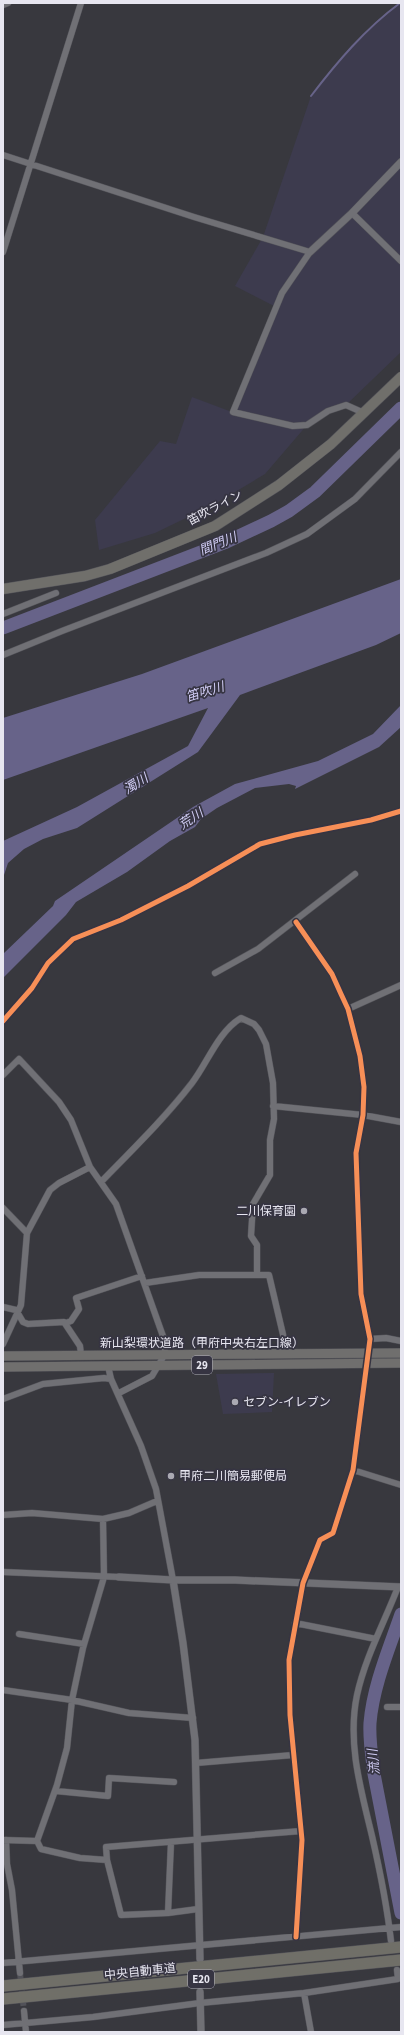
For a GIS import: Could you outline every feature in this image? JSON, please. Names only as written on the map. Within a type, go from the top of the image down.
[{"type":"highway","name":"笛吹ライン","points":[[3,589],[85,576],[110,569],[215,526],[279,485],[331,444],[401,377]]},
{"type":"highway","name":"中央自動車道","points":[[3,1986],[397,1945]]},
{"type":"highway","name":"中央自動車道","points":[[3,1999],[399,1963]]},
{"type":"main road","name":"新山梨環状道路（甲府中央右左口線）","points":[[3,1367],[159,1366],[368,1358],[401,1353]]},
{"type":"main road","name":"新山梨環状道路（甲府中央右左口線）","points":[[3,1356],[285,1354],[368,1358],[401,1363]]},
{"type":"street","points":[[3,5],[8,3]]},
{"type":"street","points":[[3,252],[81,3]]},
{"type":"street","points":[[3,155],[310,252]]},
{"type":"street","points":[[364,413],[346,405],[328,411],[307,425],[293,426],[233,412],[282,294],[310,252],[352,213],[401,162]]},
{"type":"street","points":[[352,213],[401,261]]},
{"type":"street","points":[[3,655],[266,553],[307,534],[355,499],[401,452]]},
{"type":"street","points":[[3,614],[56,593]]},
{"type":"street","points":[[215,973],[258,949],[296,922],[355,874]]},
{"type":"street","points":[[296,922],[332,974],[348,1009],[362,1070],[364,1087],[363,1115],[356,1153],[361,1294],[370,1340],[354,1470],[333,1532],[320,1540],[302,1583],[288,1660],[294,1755],[301,1831],[296,1937]]},
{"type":"street","points":[[348,1009],[401,985]]},
{"type":"street","points":[[102,1182],[162,1118],[192,1083],[212,1050],[236,1022],[241,1018],[254,1024],[259,1030],[266,1044],[273,1083],[274,1119],[270,1140],[270,1175],[253,1204],[251,1236],[257,1245],[257,1274]]},
{"type":"street","points":[[3,1075],[19,1059],[59,1102],[71,1120],[90,1167],[116,1204],[145,1283],[164,1339],[164,1354],[159,1366],[152,1376],[119,1394]]},
{"type":"street","points":[[273,1106],[363,1115],[401,1122]]},
{"type":"street","points":[[3,1344],[21,1305],[27,1233],[50,1190],[59,1183],[90,1167]]},
{"type":"street","points":[[3,1208],[27,1233]]},
{"type":"street","points":[[145,1283],[198,1275],[269,1275],[285,1343],[285,1354]]},
{"type":"street","points":[[66,1324],[71,1321],[79,1309],[76,1298],[142,1276]]},
{"type":"street","points":[[3,1306],[13,1308],[23,1322],[28,1324],[62,1322],[66,1324],[80,1346],[81,1355]]},
{"type":"street","points":[[370,1340],[386,1338],[401,1341]]},
{"type":"street","points":[[108,1366],[111,1379],[141,1446],[156,1489],[183,1643],[193,1718],[196,1763],[200,1959]]},
{"type":"street","points":[[3,1399],[43,1384],[58,1381],[104,1378],[111,1379]]},
{"type":"street","points":[[354,1470],[401,1485]]},
{"type":"street","points":[[3,1515],[32,1513],[103,1519],[129,1513],[157,1501]]},
{"type":"street","points":[[103,1519],[104,1577],[84,1644],[72,1700],[66,1748],[56,1791],[37,1841],[41,1850],[80,1858],[107,1860]]},
{"type":"street","points":[[3,1572],[173,1580],[235,1580],[400,1587],[376,1639],[361,1679],[357,1696],[354,1746],[358,1774],[395,1928],[397,1945]]},
{"type":"street","points":[[295,1623],[376,1639]]},
{"type":"street","points":[[18,1634],[84,1644]]},
{"type":"street","points":[[3,1690],[72,1700],[129,1713],[193,1718]]},
{"type":"street","points":[[387,1707],[401,1707]]},
{"type":"street","points":[[196,1763],[294,1755]]},
{"type":"street","points":[[56,1791],[108,1796],[109,1778],[174,1782]]},
{"type":"street","points":[[198,1909],[168,1913],[121,1915],[107,1860],[106,1847],[301,1831]]},
{"type":"street","points":[[20,1973],[12,1890],[4,1840],[37,1841]]},
{"type":"street","points":[[168,1913],[171,1842]]},
{"type":"street","points":[[3,1963],[395,1928]]},
{"type":"street","points":[[3,2025],[93,2017],[200,2003],[304,1993],[398,1979],[399,1963]]},
{"type":"street","points":[[200,1992],[201,2032]]},
{"type":"street","points":[[304,1993],[311,2032]]},
{"type":"street","points":[[24,2011],[26,2032]]},
{"type":"shaded area","points":[[400,3],[401,352],[346,405],[307,425],[265,474],[215,504],[155,533],[99,550],[95,520],[160,441],[176,444],[192,397],[232,412],[276,307],[235,286],[263,237],[311,96],[351,46],[380,18]]},
{"type":"shaded area","points":[[274,1373],[272,1412],[223,1414],[216,1374]]},
{"type":"water","points":[[401,579],[401,633],[376,645],[240,695],[198,752],[77,828],[43,839],[24,849],[8,863],[3,878],[3,841],[77,807],[188,746],[208,708],[3,780],[3,718],[142,674]]},
{"type":"water","name":"荒川","points":[[401,705],[401,727],[379,747],[295,789],[296,786],[289,784],[255,788],[217,808],[201,819],[195,827],[170,841],[127,872],[76,902],[66,915],[3,978],[3,954],[53,906],[55,901],[193,807],[235,784],[318,761],[373,734]]},
{"type":"waterway","points":[[311,96],[352,46],[387,13],[400,3]]},
{"type":"waterway","name":"間門川","points":[[3,628],[224,543],[271,521],[289,511],[315,492],[401,408]]},
{"type":"waterway","name":"流川","points":[[401,1614],[374,1695],[370,1723],[374,1774],[401,1913]]},
{"type":"tunnel","points":[[20,1973],[24,2011]]},
{"type":"cycle path","points":[[3,1021],[32,988],[48,963],[73,939],[121,920],[188,886],[260,844],[295,835],[371,820],[401,811]]},
{"type":"cycle path","points":[[296,922],[332,974],[348,1009],[360,1056],[364,1087],[363,1115],[356,1153],[361,1294],[370,1339],[353,1470],[333,1533],[320,1540],[303,1583],[289,1660],[290,1715],[302,1840],[296,1937]]},
{"type":"place","name":"二川保育園","points":[[304,1211]]},
{"type":"place","name":"セブン-イレブン","points":[[235,1402]]},
{"type":"place","name":"甲府二川簡易郵便局","points":[[171,1476]]},
{"type":"water label","name":"笛吹川","points":[[205,692]]},
{"type":"water label","name":"濁川","points":[[136,784]]}]
